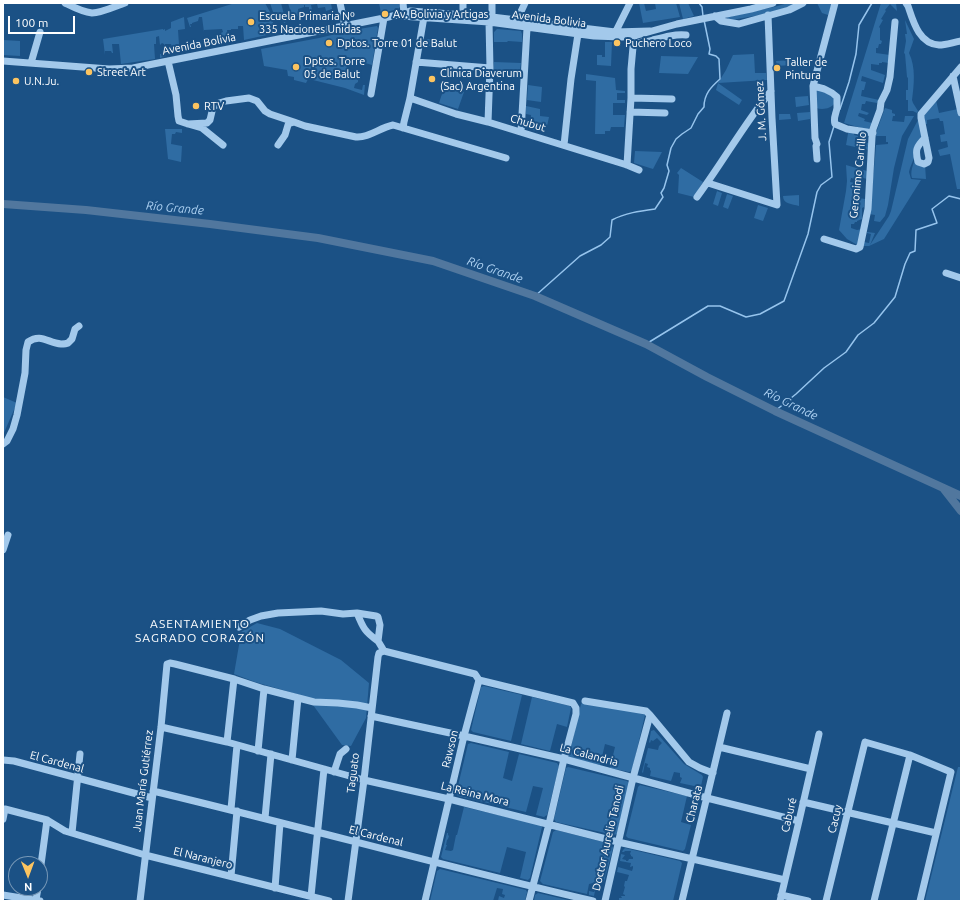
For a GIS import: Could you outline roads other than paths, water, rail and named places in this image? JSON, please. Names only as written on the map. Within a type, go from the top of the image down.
[{"type":"street","points":[[65,3],[83,11],[92,13],[125,3]]},
{"type":"street","points":[[340,3],[345,26]]},
{"type":"street","points":[[401,14],[403,3]]},
{"type":"street","points":[[462,15],[463,3]]},
{"type":"street","points":[[488,122],[490,20],[492,3]]},
{"type":"street","points":[[517,20],[525,3]]},
{"type":"street","points":[[614,34],[630,3]]},
{"type":"street","name":"Avenida Bolivia","points":[[401,14],[424,17],[517,20],[634,36],[695,20],[773,3]]},
{"type":"street","points":[[712,17],[721,22],[739,24],[789,10],[803,3]]},
{"type":"street","points":[[817,159],[813,86],[835,3]]},
{"type":"street","points":[[906,3],[915,26],[925,40],[938,45],[961,41]]},
{"type":"street","name":"Avenida Bolivia","points":[[3,61],[115,69],[134,68],[384,18],[410,11],[462,15],[528,28],[578,34],[614,34],[650,31]]},
{"type":"street","name":"J. M. Gómez","points":[[708,183],[777,205],[768,15]]},
{"type":"street","points":[[403,128],[410,98],[424,17]]},
{"type":"street","points":[[371,94],[384,18]]},
{"type":"street","name":"Geronimo Carrillo","points":[[824,239],[856,249],[860,246],[868,209],[873,133],[881,102],[887,90],[890,77],[895,22]]},
{"type":"street","points":[[521,132],[528,28]]},
{"type":"street","points":[[31,63],[40,32]]},
{"type":"street","points":[[564,145],[578,34]]},
{"type":"street","points":[[633,44],[678,34],[686,35]]},
{"type":"street","points":[[627,165],[631,98],[631,68],[634,36]]},
{"type":"street","points":[[168,61],[176,95],[179,121],[202,128],[223,145]]},
{"type":"street","points":[[416,62],[490,68]]},
{"type":"street","points":[[925,138],[918,145],[916,150],[918,162],[924,164],[928,162],[930,158],[921,114],[961,67]]},
{"type":"street","points":[[953,76],[961,114]]},
{"type":"street","points":[[813,86],[827,89],[837,97],[837,108],[834,118],[835,124],[847,129],[873,133]]},
{"type":"street","points":[[698,197],[756,109],[771,91]]},
{"type":"street","points":[[188,124],[207,123],[210,120],[213,107],[219,103],[249,98],[257,101],[270,114],[306,126],[362,138],[386,127],[393,126],[506,158]]},
{"type":"street","name":"Chubut","points":[[410,98],[456,114],[564,145],[639,170]]},
{"type":"street","points":[[631,98],[672,99]]},
{"type":"street","points":[[630,112],[665,113]]},
{"type":"street","points":[[278,145],[285,135],[288,125],[294,122]]},
{"type":"street","points":[[946,273],[961,278]]},
{"type":"street","points":[[3,444],[7,441],[13,429],[17,415],[25,373],[26,350],[28,342],[34,338],[42,338],[61,344],[68,343],[72,339],[75,329],[79,326]]},
{"type":"street","points":[[3,550],[8,535]]},
{"type":"street","points":[[239,628],[250,620],[260,616],[278,613],[322,611],[343,614],[357,613],[378,617],[380,625],[378,641]]},
{"type":"street","points":[[357,613],[362,627],[370,636],[378,641],[384,651],[574,703],[576,714],[529,901]]},
{"type":"street","name":"Taguato","points":[[348,901],[378,657],[379,653],[384,651]]},
{"type":"street","name":"Juan María Gutiérrez","points":[[140,901],[167,664],[175,664],[234,679]]},
{"type":"street","name":"Rawson","points":[[425,901],[477,677]]},
{"type":"street","points":[[227,742],[234,679],[264,689],[314,702],[338,703],[372,708]]},
{"type":"street","points":[[258,751],[264,689]]},
{"type":"street","points":[[292,760],[298,698]]},
{"type":"street","points":[[585,701],[648,713],[688,762],[713,773]]},
{"type":"street","name":"Doctor Aurelio Tanodi","points":[[605,901],[648,713]]},
{"type":"street","name":"Charata","points":[[682,901],[727,713]]},
{"type":"street","name":"La Calandria","points":[[371,716],[564,759],[707,798],[799,821]]},
{"type":"street","name":"La Reina Mora","points":[[161,727],[227,742],[364,780],[449,799],[618,842],[785,880]]},
{"type":"street","name":"Caburé","points":[[780,898],[819,734]]},
{"type":"street","name":"Cacuy","points":[[826,901],[865,742],[910,755]]},
{"type":"street","points":[[231,876],[237,745]]},
{"type":"street","points":[[719,747],[811,768]]},
{"type":"street","points":[[334,772],[340,754],[346,749]]},
{"type":"street","points":[[72,833],[80,754]]},
{"type":"street","points":[[265,818],[271,754]]},
{"type":"street","points":[[874,901],[910,755],[951,772],[920,901]]},
{"type":"street","name":"El Cardenal","points":[[3,760],[14,761],[78,778],[234,810],[532,887],[593,901]]},
{"type":"street","points":[[311,896],[324,769]]},
{"type":"street","points":[[804,802],[936,833]]},
{"type":"street","name":"El Naranjero","points":[[3,819],[5,809],[48,820],[65,831],[145,855],[329,901]]},
{"type":"street","points":[[42,856],[48,820]]},
{"type":"street","points":[[275,888],[280,822]]},
{"type":"street","points":[[3,895],[38,901]]},
{"type":"street","points":[[780,898],[808,901]]},
{"type":"waterway","points":[[699,3],[702,7],[703,16]]},
{"type":"waterway","points":[[840,109],[856,54],[859,25],[872,3]]},
{"type":"waterway","points":[[535,296],[580,256],[601,245],[610,237],[612,220],[627,214],[655,209],[663,197],[661,193],[669,171],[667,165],[671,148],[676,139],[691,128],[698,114],[704,107],[705,98],[709,91],[720,79],[719,59],[716,56],[709,54],[710,49],[704,20]]},
{"type":"waterway","points":[[646,344],[708,306],[720,306],[746,317],[760,314],[784,301],[808,234],[817,192],[821,185],[832,177],[829,142],[834,126]]},
{"type":"waterway","points":[[775,411],[824,368],[846,352],[858,335],[874,323],[895,297],[905,264],[910,253],[915,251],[916,230],[937,223],[932,209],[949,196],[961,199]]},
{"type":"waterway","name":"Río Grande","points":[[3,204],[86,210],[318,238],[433,261],[535,296],[646,344],[775,411],[961,496]]},
{"type":"waterway","name":"Río Grande","points":[[943,488],[961,511]]},
{"type":"place","name":"Av. Bolivia y Artigas","points":[[385,14]]},
{"type":"place","name":"Escuela Primaria Nº 335 Naciones Unidas","points":[[251,22]]},
{"type":"place","name":"Dptos. Torre 01 de Balut","points":[[329,43]]},
{"type":"place","name":"Puchero Loco","points":[[617,43]]},
{"type":"place","name":"Dptos. Torre 05 de Balut","points":[[296,67]]},
{"type":"place","name":"Taller de Pintura","points":[[777,68]]},
{"type":"place","name":"Street Art","points":[[89,72]]},
{"type":"place","name":"Clinica Diaverum (Sac) Argentina","points":[[432,79]]},
{"type":"place","name":"U.N.Ju.","points":[[16,81]]},
{"type":"place","name":"RTV","points":[[196,106]]},
{"type":"district","name":"ASENTAMIENTO SAGRADO CORAZÓN","points":[[200,631]]}]
